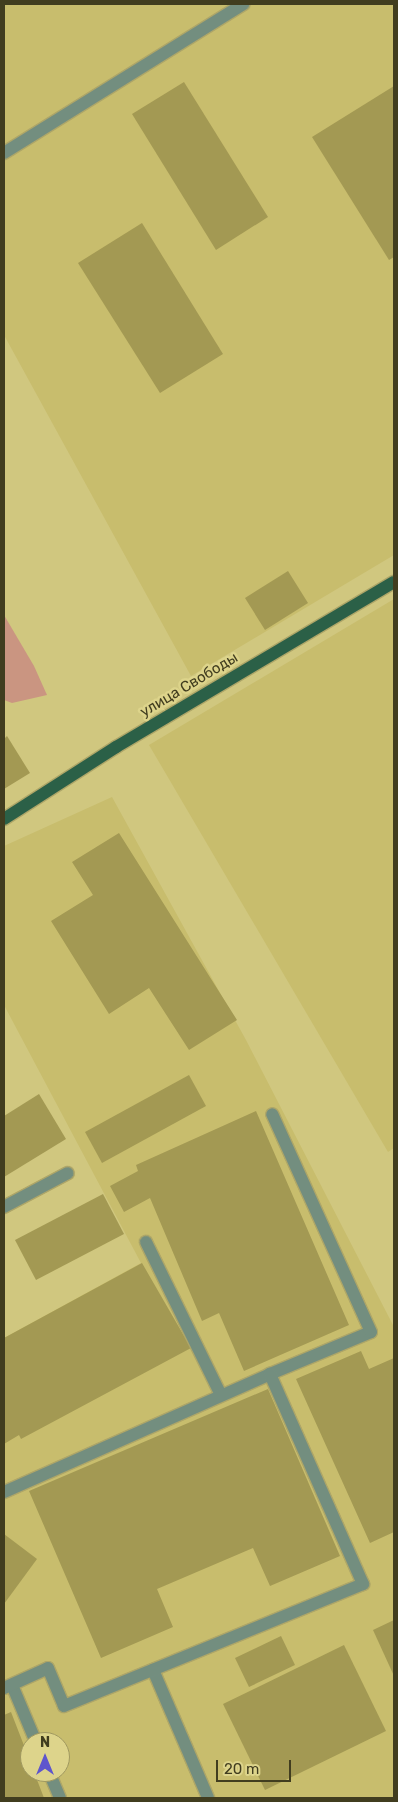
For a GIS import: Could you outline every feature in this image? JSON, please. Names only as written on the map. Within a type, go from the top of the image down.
[{"type":"main road","name":"улица Свободы","points":[[4,819],[116,747],[394,582]]},
{"type":"lane","points":[[4,153],[243,4]]},
{"type":"lane","points":[[4,1492],[221,1395],[371,1332],[272,1114]]},
{"type":"lane","points":[[4,1208],[68,1173]]},
{"type":"lane","points":[[146,1242],[221,1395]]},
{"type":"lane","points":[[31,1732],[8,1687],[48,1668],[64,1706],[363,1584],[270,1374]]},
{"type":"lane","points":[[154,1670],[208,1798]]},
{"type":"lane","points":[[53,1782],[60,1798]]},
{"type":"shaded area","points":[[4,4],[394,4],[394,555],[191,676],[4,335]]},
{"type":"shaded area","points":[[394,599],[394,1148],[388,1152],[149,745]]},
{"type":"shaded area","points":[[4,615],[34,666],[47,695],[12,703],[4,700]]},
{"type":"shaded area","points":[[112,797],[246,1040],[394,1327],[394,1798],[4,1798],[4,1338],[141,1263],[4,1005],[4,846]]},
{"type":"building","points":[[184,82],[268,217],[216,250],[132,114]]},
{"type":"building","points":[[394,86],[394,257],[389,260],[312,137]]},
{"type":"building","points":[[142,223],[223,354],[160,393],[78,263]]},
{"type":"building","points":[[288,571],[308,603],[265,630],[245,598]]},
{"type":"building","points":[[7,736],[30,773],[4,789],[4,739]]},
{"type":"building","points":[[119,833],[237,1020],[189,1050],[149,988],[109,1014],[51,921],[93,895],[72,862]]},
{"type":"building","points":[[189,1075],[206,1106],[102,1163],[85,1132]]},
{"type":"building","points":[[39,1094],[66,1139],[4,1177],[4,1116]]},
{"type":"building","points":[[256,1111],[349,1325],[244,1371],[219,1313],[202,1321],[150,1198],[124,1212],[110,1186],[138,1171],[136,1165]]},
{"type":"building","points":[[103,1194],[124,1234],[36,1280],[15,1240]]},
{"type":"building","points":[[142,1263],[191,1348],[21,1439],[19,1435],[4,1444],[4,1338]]},
{"type":"building","points":[[361,1351],[369,1369],[394,1358],[394,1532],[370,1543],[296,1379]]},
{"type":"building","points":[[268,1389],[340,1556],[270,1586],[253,1548],[157,1589],[173,1627],[101,1658],[29,1491]]},
{"type":"building","points":[[4,1534],[37,1559],[4,1604]]},
{"type":"building","points":[[394,1620],[394,1676],[373,1630]]},
{"type":"building","points":[[281,1636],[295,1665],[249,1687],[235,1658]]},
{"type":"building","points":[[344,1645],[386,1731],[265,1790],[223,1704]]},
{"type":"building","points":[[11,1712],[20,1735],[20,1782],[38,1782],[44,1798],[4,1798],[4,1715]]}]
